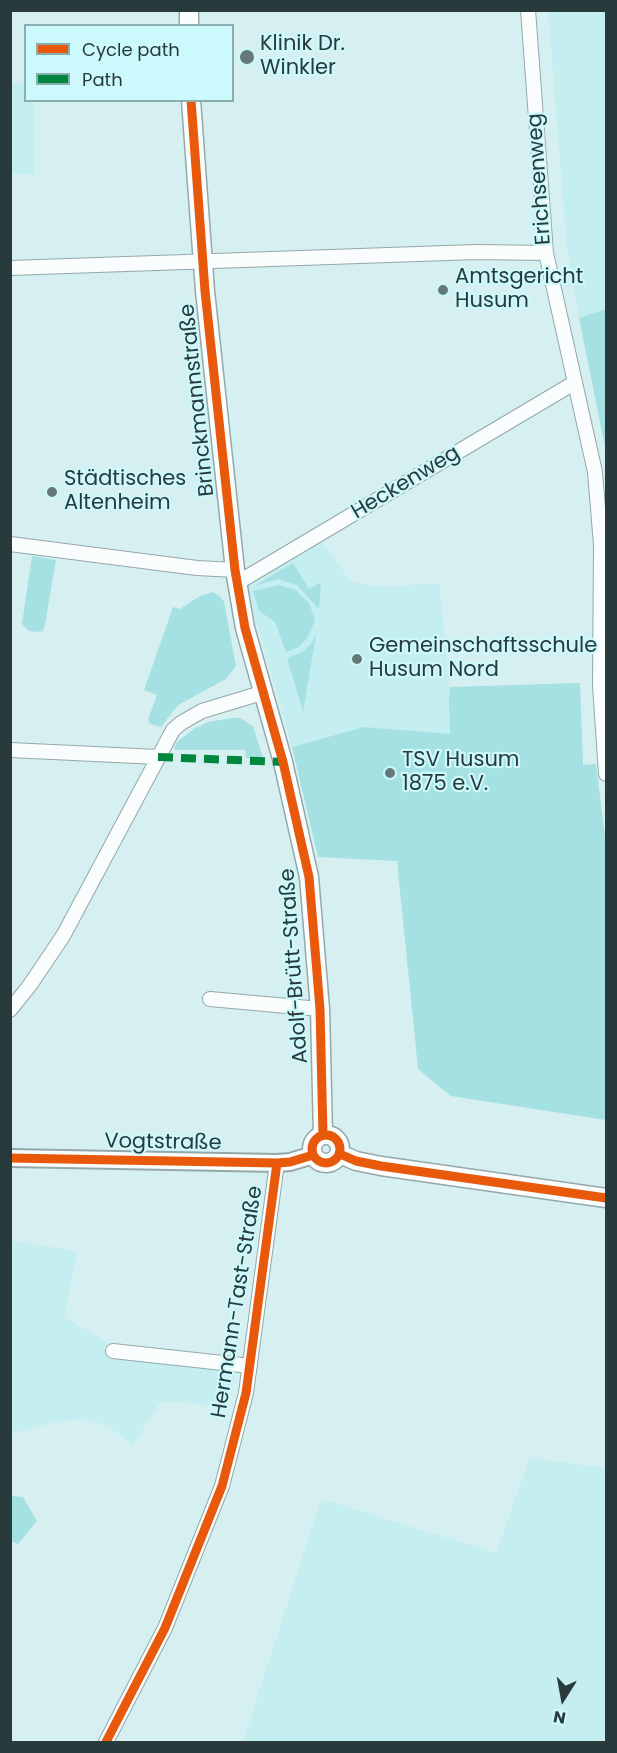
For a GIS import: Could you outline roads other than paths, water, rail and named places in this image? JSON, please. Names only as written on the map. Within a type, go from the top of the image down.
[{"type":"main road","name":"Brinckmannstraße","points":[[191,102],[205,291],[236,576],[245,628],[265,692]]},
{"type":"main road","name":"Adolf-Brütt-Straße","points":[[265,692],[309,877],[320,1009],[323,1135],[314,1142],[313,1155]]},
{"type":"main road","points":[[313,1155],[322,1163],[330,1163],[340,1154],[339,1142],[335,1137],[323,1135]]},
{"type":"main road","points":[[340,1154],[356,1161],[381,1166],[606,1198]]},
{"type":"street","name":"Erichsenweg","points":[[528,10],[546,253],[595,472],[601,545],[600,686],[606,774]]},
{"type":"street","points":[[10,268],[476,252],[546,253]]},
{"type":"street","name":"Heckenweg","points":[[236,576],[574,382]]},
{"type":"street","points":[[10,544],[197,568],[236,576]]},
{"type":"street","points":[[10,1010],[50,958],[63,936],[173,730],[190,716],[202,711],[265,692]]},
{"type":"street","points":[[10,750],[158,757]]},
{"type":"street","name":"Adolf-Brütt-Straße","points":[[210,999],[320,1009]]},
{"type":"street","name":"Vogtstraße","points":[[10,1158],[277,1163],[290,1162],[313,1155]]},
{"type":"street","name":"Hermann-Tast-Straße","points":[[106,1743],[165,1628],[222,1486],[246,1393],[277,1163]]},
{"type":"street","name":"Hermann-Tast-Straße","points":[[113,1351],[250,1366]]},
{"type":"place","name":"Klinik Dr. Winkler","points":[[247,57]]},
{"type":"place","name":"Amtsgericht Husum","points":[[443,290]]},
{"type":"place","name":"Städtisches Altenheim","points":[[52,492]]},
{"type":"place","name":"Gemeinschaftsschule Husum Nord","points":[[357,659]]},
{"type":"place","name":"TSV Husum 1875 e.V.","points":[[390,773]]}]
